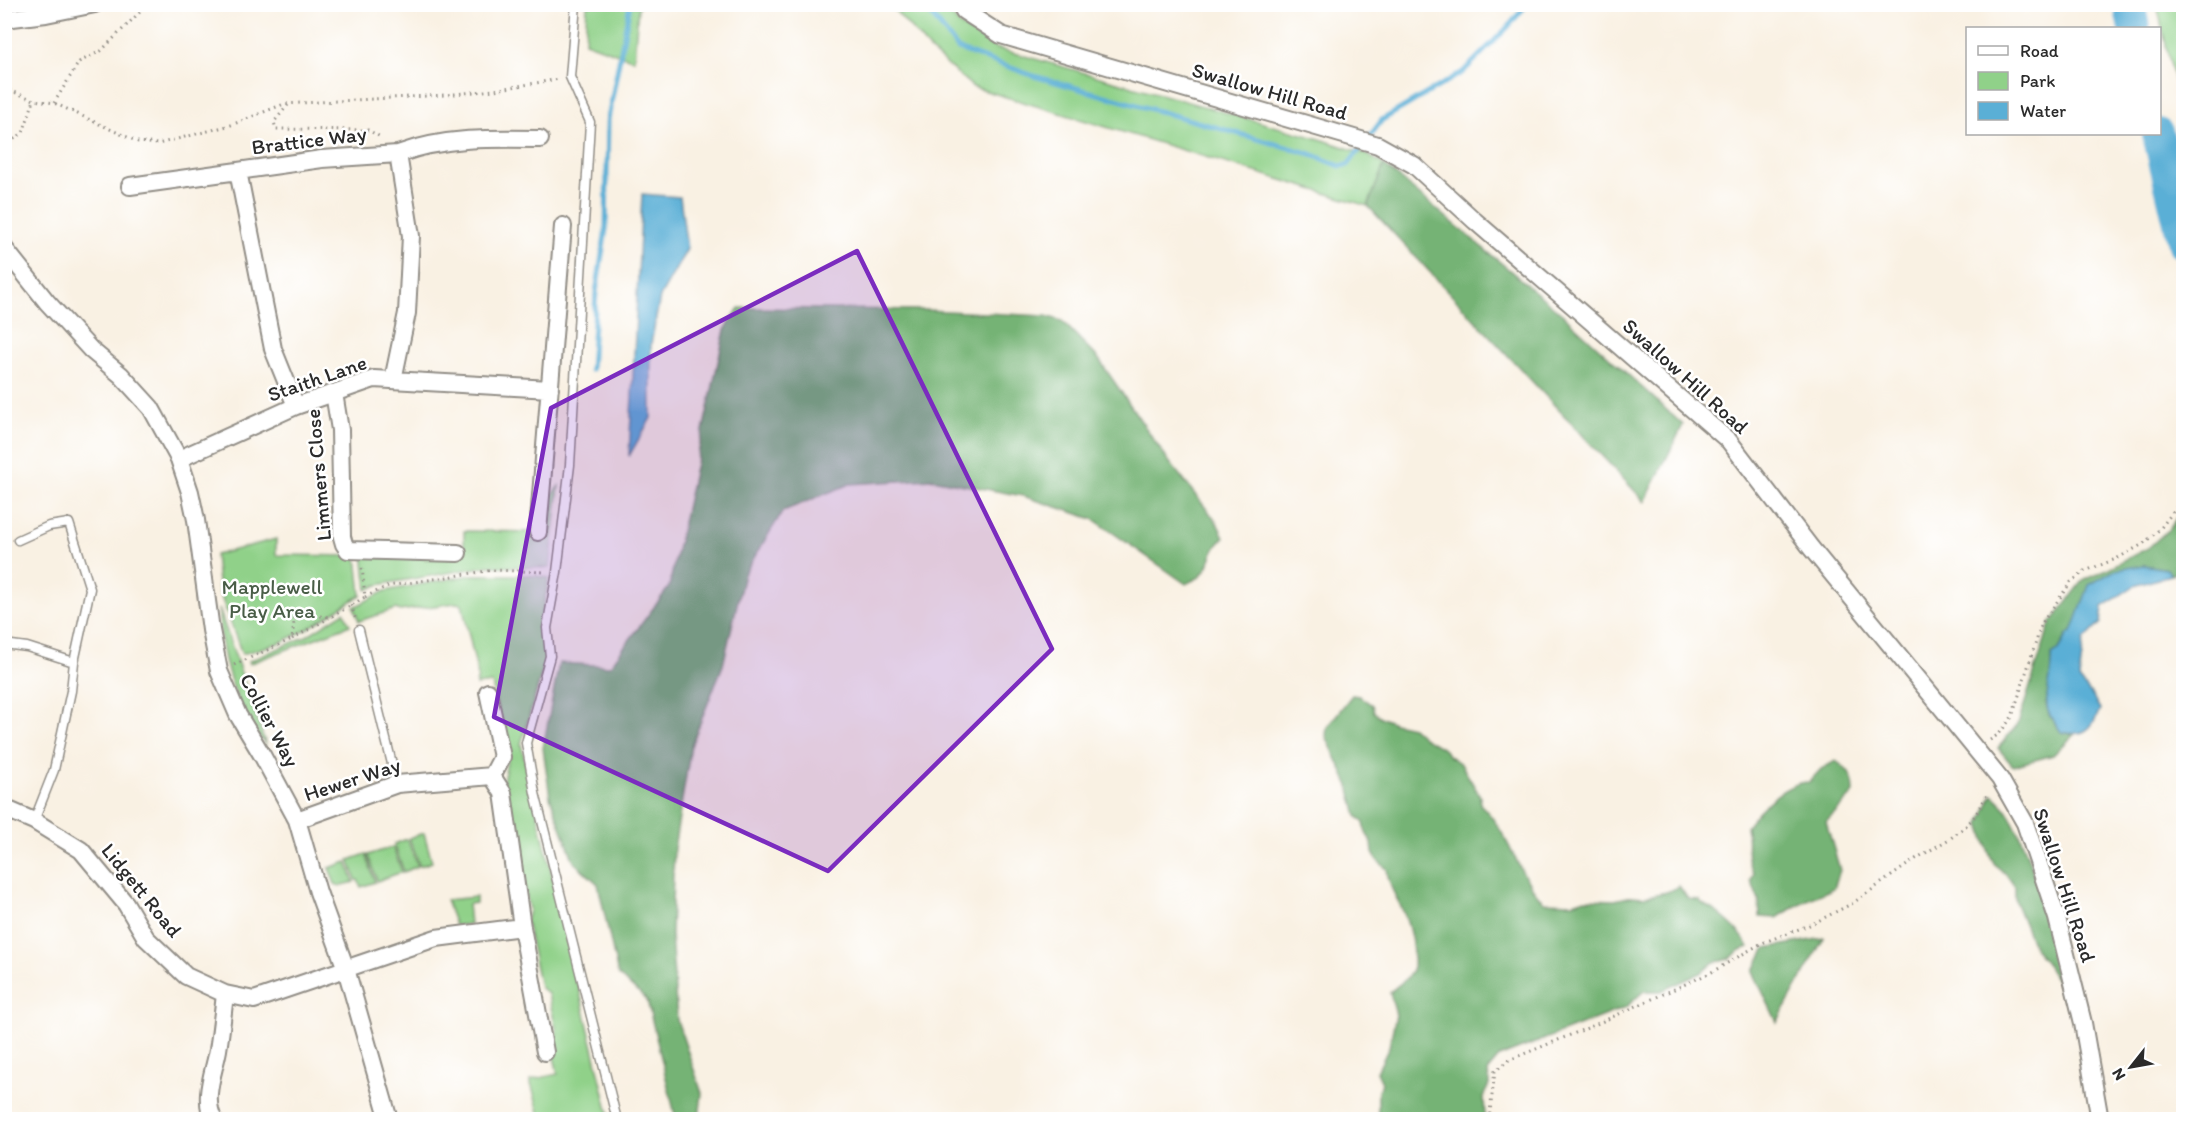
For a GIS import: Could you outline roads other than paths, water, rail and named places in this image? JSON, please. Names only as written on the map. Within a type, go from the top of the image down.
[{"type":"street","points":[[4,19],[46,14],[95,4]]},
{"type":"street","name":"Swallow Hill Road","points":[[960,4],[964,11],[1000,35],[1378,145],[1414,165],[1475,221],[1729,441],[1811,549],[2000,779],[2025,823],[2054,908],[2083,1023],[2100,1119]]},
{"type":"street","name":"Brattice Way","points":[[296,406],[273,349],[238,171],[322,159],[392,154],[452,141],[486,138],[540,139]]},
{"type":"street","points":[[392,154],[411,236],[407,313],[393,380]]},
{"type":"street","points":[[130,186],[238,171]]},
{"type":"street","points":[[538,532],[563,226]]},
{"type":"street","name":"Collier Way","points":[[4,248],[47,302],[91,350],[121,375],[150,408],[179,459],[196,520],[219,672],[238,715],[297,820],[318,892],[346,969],[389,1119]]},
{"type":"street","name":"Staith Lane","points":[[179,459],[296,406],[374,379],[550,389]]},
{"type":"street","name":"Limmers Close","points":[[334,393],[340,430],[342,537],[348,550],[458,553]]},
{"type":"street","points":[[488,692],[502,757],[492,776],[503,792],[522,927],[545,1052]]},
{"type":"street","name":"Hewer Way","points":[[297,820],[397,784],[492,776]]},
{"type":"street","name":"Lidgett Road","points":[[4,807],[34,821],[81,850],[126,904],[146,938],[186,976],[225,994],[254,999],[346,969]]},
{"type":"street","points":[[346,969],[436,938],[522,927]]},
{"type":"street","points":[[214,1119],[210,1113],[210,1085],[218,1051],[225,994]]},
{"type":"lane","points":[[576,4],[570,77],[590,122],[570,465],[557,572],[547,628],[550,656],[526,743],[535,793],[617,1119]]},
{"type":"lane","points":[[18,540],[49,526],[69,523],[90,589],[54,770],[34,821]]},
{"type":"lane","points":[[359,630],[397,784]]},
{"type":"lane","points":[[4,644],[27,647],[74,662]]},
{"type":"water","points":[[642,194],[680,197],[687,249],[660,297],[651,344],[651,418],[629,456]]},
{"type":"water","points":[[2144,565],[2167,569],[2171,575],[2134,586],[2103,607],[2101,623],[2084,640],[2079,679],[2100,709],[2094,722],[2086,730],[2076,733],[2061,732],[2050,716],[2047,705],[2052,655],[2058,651],[2068,634],[2072,632],[2089,585],[2115,570]]},
{"type":"waterway","points":[[591,370],[596,293],[606,229],[608,119],[630,4]]},
{"type":"waterway","points":[[923,4],[958,49],[1034,76],[1311,154],[1340,166],[1348,165],[1382,120],[1463,72],[1508,27],[1527,4]]},
{"type":"waterway","points":[[2129,4],[2134,27]]},
{"type":"waterway","points":[[2158,135],[2184,244]]},
{"type":"park label","name":"Mapplewell Play Area","points":[[272,598]]}]
